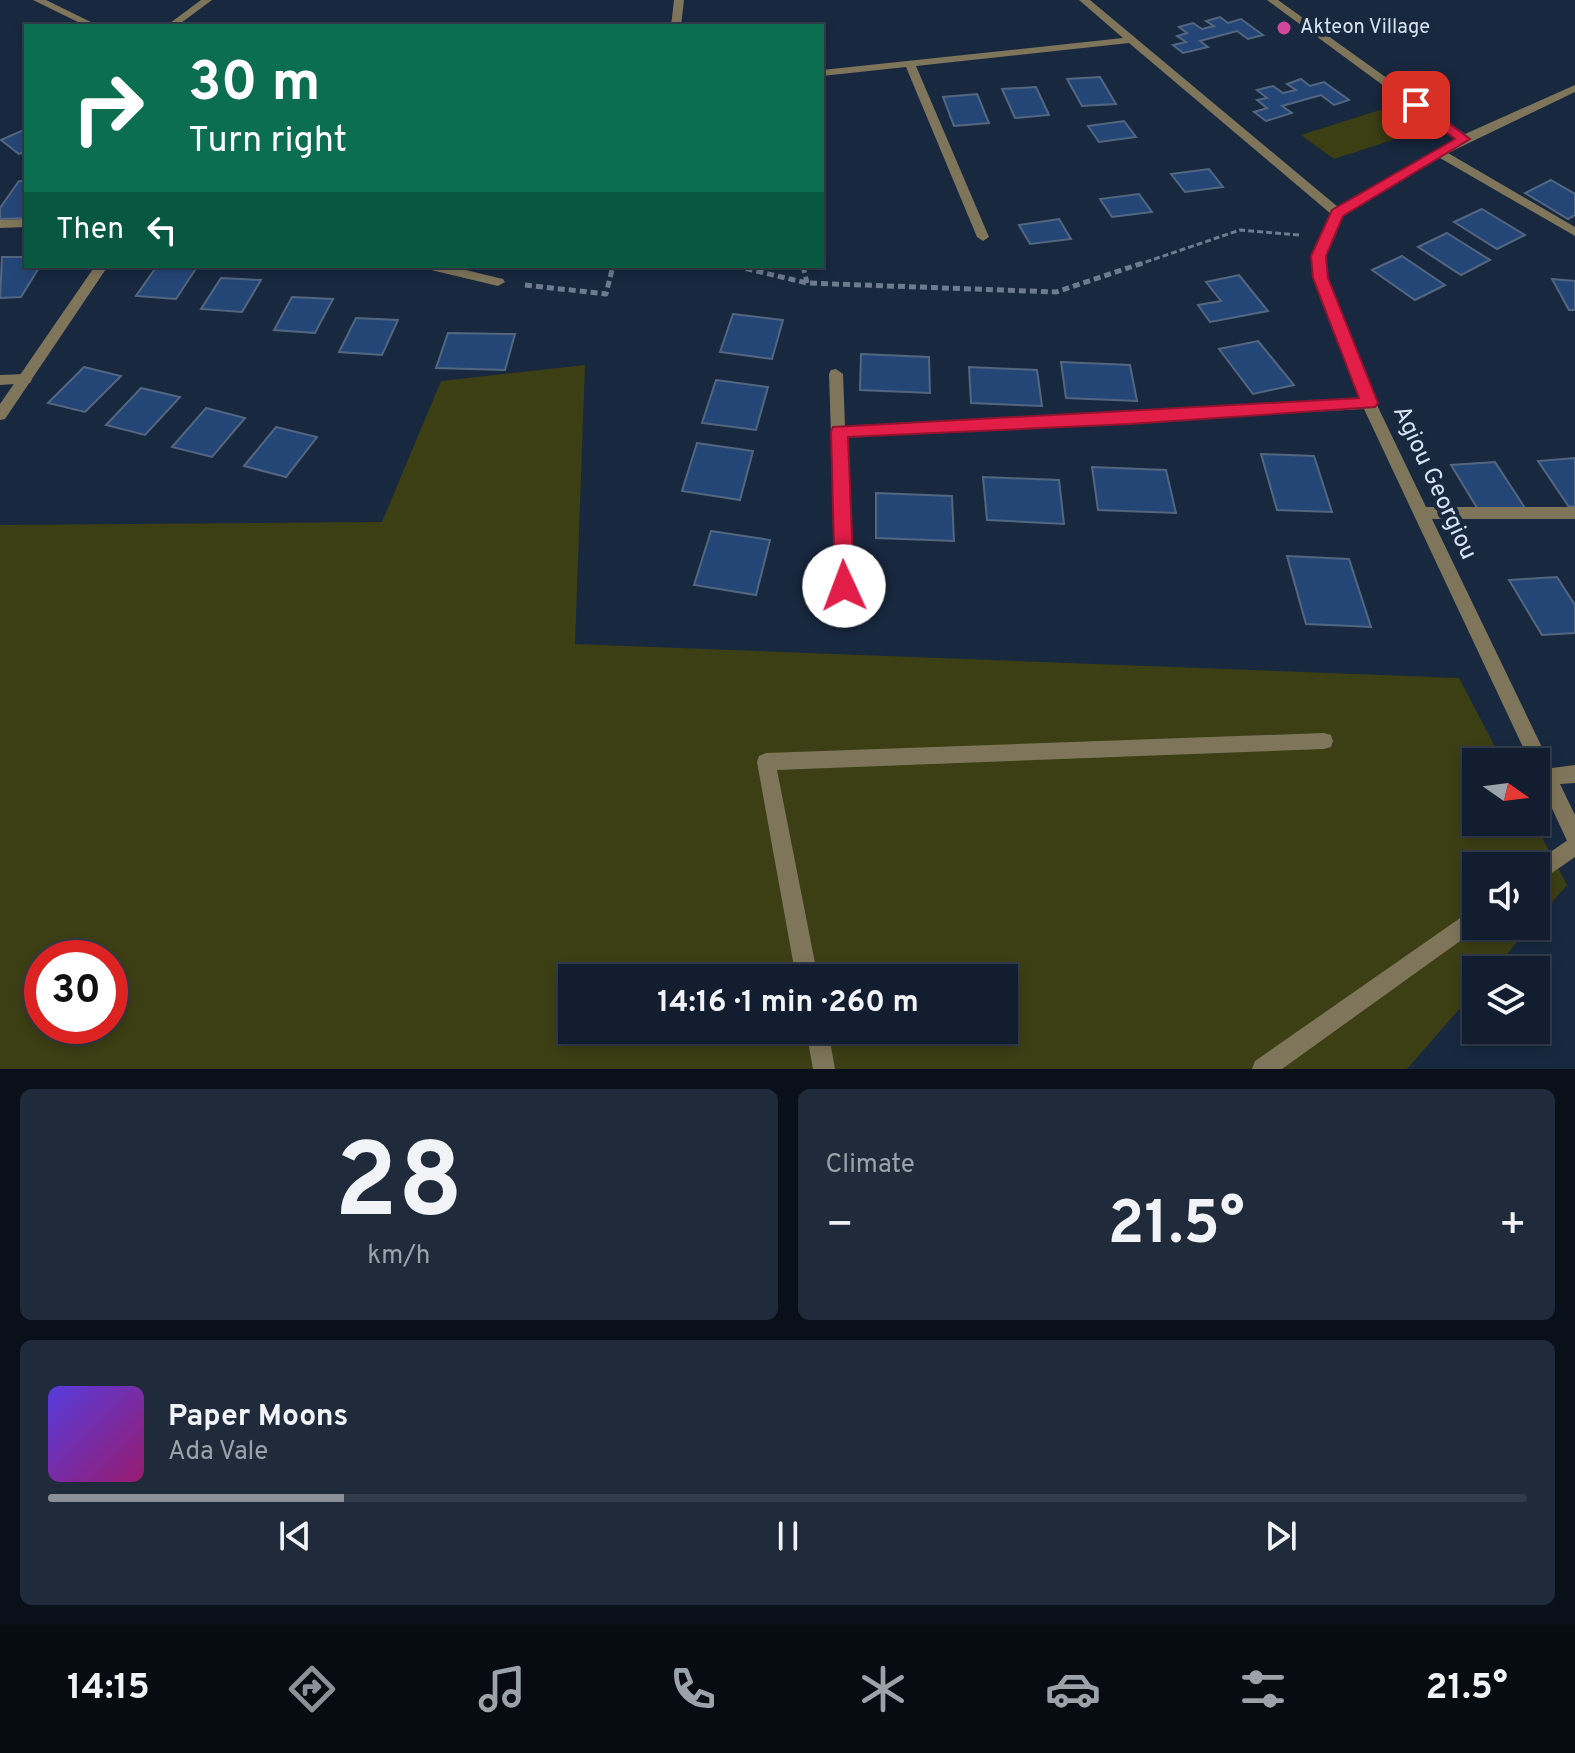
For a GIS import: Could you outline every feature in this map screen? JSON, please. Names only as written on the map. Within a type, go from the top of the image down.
[{"type":"street","points":[[38,0],[90,24]]},
{"type":"street","points":[[174,24],[207,0]]},
{"type":"street","points":[[676,24],[679,0]]},
{"type":"street","points":[[1084,0],[1337,213],[1464,139],[1575,88]]},
{"type":"street","points":[[1272,0],[1464,139]]},
{"type":"street","points":[[824,73],[1130,40]]},
{"type":"street","points":[[910,65],[983,237]]},
{"type":"street","points":[[1440,153],[1575,232]]},
{"type":"street","name":"Agiou Georgiou","points":[[1337,213],[1318,256],[1321,278],[1369,403],[1533,748]]},
{"type":"street","points":[[0,224],[24,223]]},
{"type":"street","points":[[0,415],[101,268]]},
{"type":"street","points":[[440,268],[498,282]]},
{"type":"street","points":[[836,374],[844,586]]},
{"type":"street","points":[[0,380],[25,379]]},
{"type":"street","points":[[839,432],[1369,403]]},
{"type":"street","points":[[1421,513],[1575,513]]},
{"type":"street","points":[[804,964],[766,762],[1324,741]]},
{"type":"street","points":[[1550,777],[1575,774]]},
{"type":"street","name":"Agiou Georgiou","points":[[1550,783],[1575,836]]},
{"type":"street","points":[[1550,864],[1575,845]]},
{"type":"street","points":[[1263,1069],[1462,927]]},
{"type":"street","points":[[820,1044],[824,1069]]},
{"type":"path","points":[[743,268],[807,283],[1056,292],[1240,230],[1324,238]]},
{"type":"path","points":[[498,282],[606,294],[612,268]]},
{"type":"path","points":[[803,268],[807,283]]},
{"type":"green space","points":[[1380,110],[1414,133],[1334,159],[1301,135]]},
{"type":"green space","points":[[585,365],[575,644],[1459,678],[1496,748],[1462,748],[1462,836],[1541,836],[1550,852],[1462,852],[1462,940],[1519,940],[1505,956],[1462,956],[1462,1006],[1407,1069],[0,1069],[0,525],[382,522],[441,381]]},
{"type":"green space","points":[[1550,853],[1567,885],[1550,905]]},
{"type":"building","points":[[1220,17],[1228,23],[1241,19],[1263,35],[1248,39],[1237,31],[1200,41],[1208,47],[1183,53],[1173,45],[1186,42],[1177,36],[1187,33],[1179,27],[1193,23],[1202,29],[1214,26],[1206,21]]},
{"type":"building","points":[[1100,77],[1116,104],[1082,106],[1067,79]]},
{"type":"building","points":[[1301,79],[1310,86],[1324,82],[1349,100],[1334,105],[1321,95],[1282,106],[1292,113],[1266,121],[1254,112],[1267,108],[1257,100],[1267,98],[1257,90],[1273,86],[1283,93],[1296,90],[1287,84]]},
{"type":"building","points":[[1036,87],[1049,115],[1015,118],[1002,89]]},
{"type":"building","points":[[977,94],[989,123],[954,126],[943,97]]},
{"type":"building","points":[[1124,121],[1136,137],[1099,142],[1088,126]]},
{"type":"building","points":[[24,130],[24,152],[19,154],[1,140]]},
{"type":"building","points":[[1209,169],[1223,187],[1185,192],[1171,174]]},
{"type":"building","points":[[1551,180],[1575,194],[1575,215],[1568,219],[1525,193]]},
{"type":"building","points":[[19,181],[24,181],[24,218],[0,219],[0,208]]},
{"type":"building","points":[[1139,194],[1152,212],[1112,217],[1100,199]]},
{"type":"building","points":[[1482,209],[1525,235],[1497,249],[1454,222]]},
{"type":"building","points":[[1059,219],[1071,239],[1030,244],[1019,225]]},
{"type":"building","points":[[1447,233],[1490,260],[1461,275],[1418,247]]},
{"type":"building","points":[[1402,256],[1445,285],[1415,300],[1372,270]]},
{"type":"building","points":[[2,257],[24,257],[24,268],[39,268],[21,297],[0,298]]},
{"type":"building","points":[[156,268],[196,268],[176,299],[136,296]]},
{"type":"building","points":[[1239,275],[1268,311],[1210,322],[1198,305],[1221,301],[1206,282]]},
{"type":"building","points":[[221,278],[261,280],[242,312],[201,309]]},
{"type":"building","points":[[1552,279],[1575,281],[1575,310],[1569,310]]},
{"type":"building","points":[[292,297],[333,299],[315,333],[274,330]]},
{"type":"building","points":[[733,314],[783,320],[772,359],[720,352]]},
{"type":"building","points":[[356,318],[398,320],[382,355],[339,352]]},
{"type":"building","points":[[448,333],[515,334],[505,370],[436,368]]},
{"type":"building","points":[[1258,341],[1294,385],[1253,394],[1219,349]]},
{"type":"building","points":[[861,354],[929,357],[930,393],[860,390]]},
{"type":"building","points":[[1061,362],[1130,365],[1137,401],[1066,398]]},
{"type":"building","points":[[84,367],[121,376],[85,412],[48,403]]},
{"type":"building","points":[[969,367],[1037,370],[1042,406],[971,403]]},
{"type":"building","points":[[716,380],[768,387],[756,430],[702,423]]},
{"type":"building","points":[[141,388],[180,397],[145,435],[106,425]]},
{"type":"building","points":[[206,408],[245,418],[212,457],[172,447]]},
{"type":"building","points":[[276,427],[317,437],[286,477],[244,466]]},
{"type":"building","points":[[697,443],[753,451],[740,500],[682,491]]},
{"type":"building","points":[[1261,454],[1314,456],[1332,512],[1277,510]]},
{"type":"building","points":[[1575,458],[1575,506],[1569,507],[1538,461]]},
{"type":"building","points":[[1495,462],[1525,508],[1479,511],[1451,465]]},
{"type":"building","points":[[1092,467],[1166,470],[1176,513],[1098,510]]},
{"type":"building","points":[[983,477],[1059,480],[1064,524],[987,520]]},
{"type":"building","points":[[876,493],[952,496],[954,541],[876,538]]},
{"type":"building","points":[[711,531],[770,540],[756,595],[694,585]]},
{"type":"building","points":[[1287,556],[1349,559],[1371,627],[1306,624]]},
{"type":"building","points":[[1557,577],[1575,605],[1575,633],[1542,635],[1509,580]]},
{"type":"place","name":"Akteon Village","points":[[1284,28]]},
{"type":"route","points":[[844,586],[839,432],[1369,403],[1321,278],[1318,256],[1337,213],[1464,139],[1416,105]]}]
